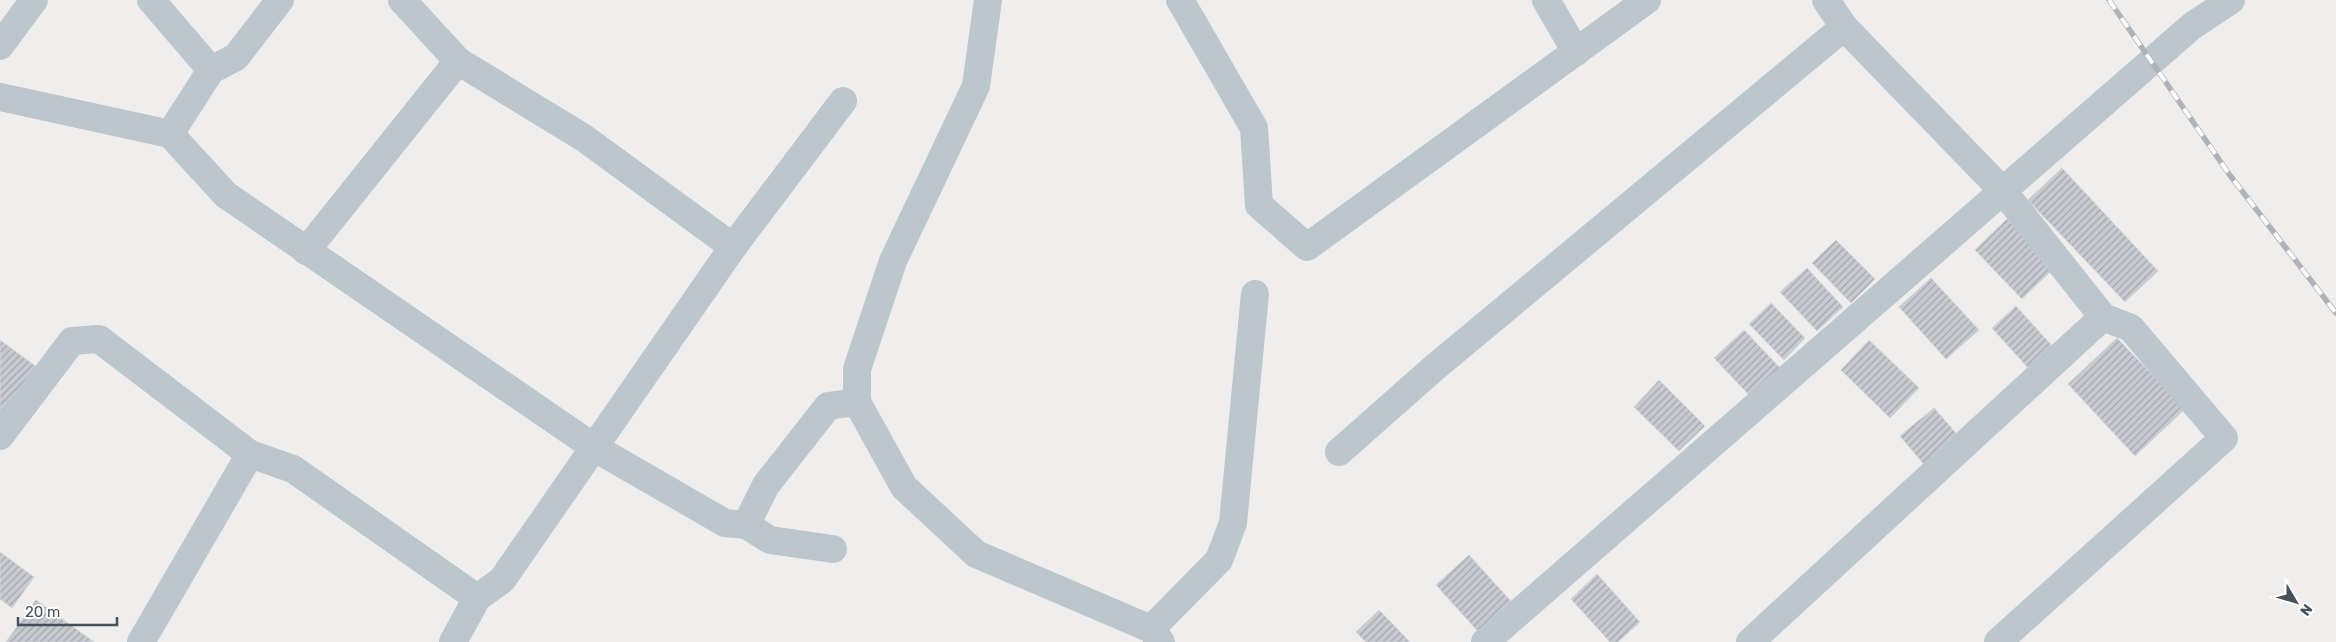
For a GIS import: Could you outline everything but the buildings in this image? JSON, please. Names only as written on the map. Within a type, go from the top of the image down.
[{"type":"street","points":[[0,46],[34,0]]},
{"type":"street","points":[[151,0],[211,70]]},
{"type":"street","points":[[170,134],[211,70],[236,56],[280,0]]},
{"type":"street","points":[[402,0],[458,61],[584,138],[733,247]]},
{"type":"street","points":[[988,0],[976,86],[893,261],[857,369],[857,402],[904,487],[976,554],[1156,635],[1219,560],[1233,524],[1255,294]]},
{"type":"street","points":[[1180,0],[1254,128],[1259,205],[1307,247],[1647,0]]},
{"type":"street","points":[[1546,0],[1576,52]]},
{"type":"street","points":[[1826,0],[1844,26],[2003,191],[2102,317],[2131,328],[2224,438],[1998,642]]},
{"type":"street","points":[[1485,642],[2192,26],[2230,0]]},
{"type":"street","points":[[1339,452],[1434,368],[1844,26]]},
{"type":"street","points":[[306,251],[458,61]]},
{"type":"street","points":[[0,97],[170,134],[226,195],[595,448],[725,523],[746,525],[770,540],[833,549]]},
{"type":"street","points":[[453,642],[477,598],[502,580],[733,247],[843,101]]},
{"type":"street","points":[[1750,642],[2102,317]]},
{"type":"street","points":[[0,436],[72,340],[99,339],[250,454],[293,469],[477,598]]},
{"type":"street","points":[[746,525],[766,485],[828,406],[857,402]]},
{"type":"street","points":[[141,642],[250,454]]},
{"type":"railway","points":[[2109,0],[2229,174],[2336,313]]}]
